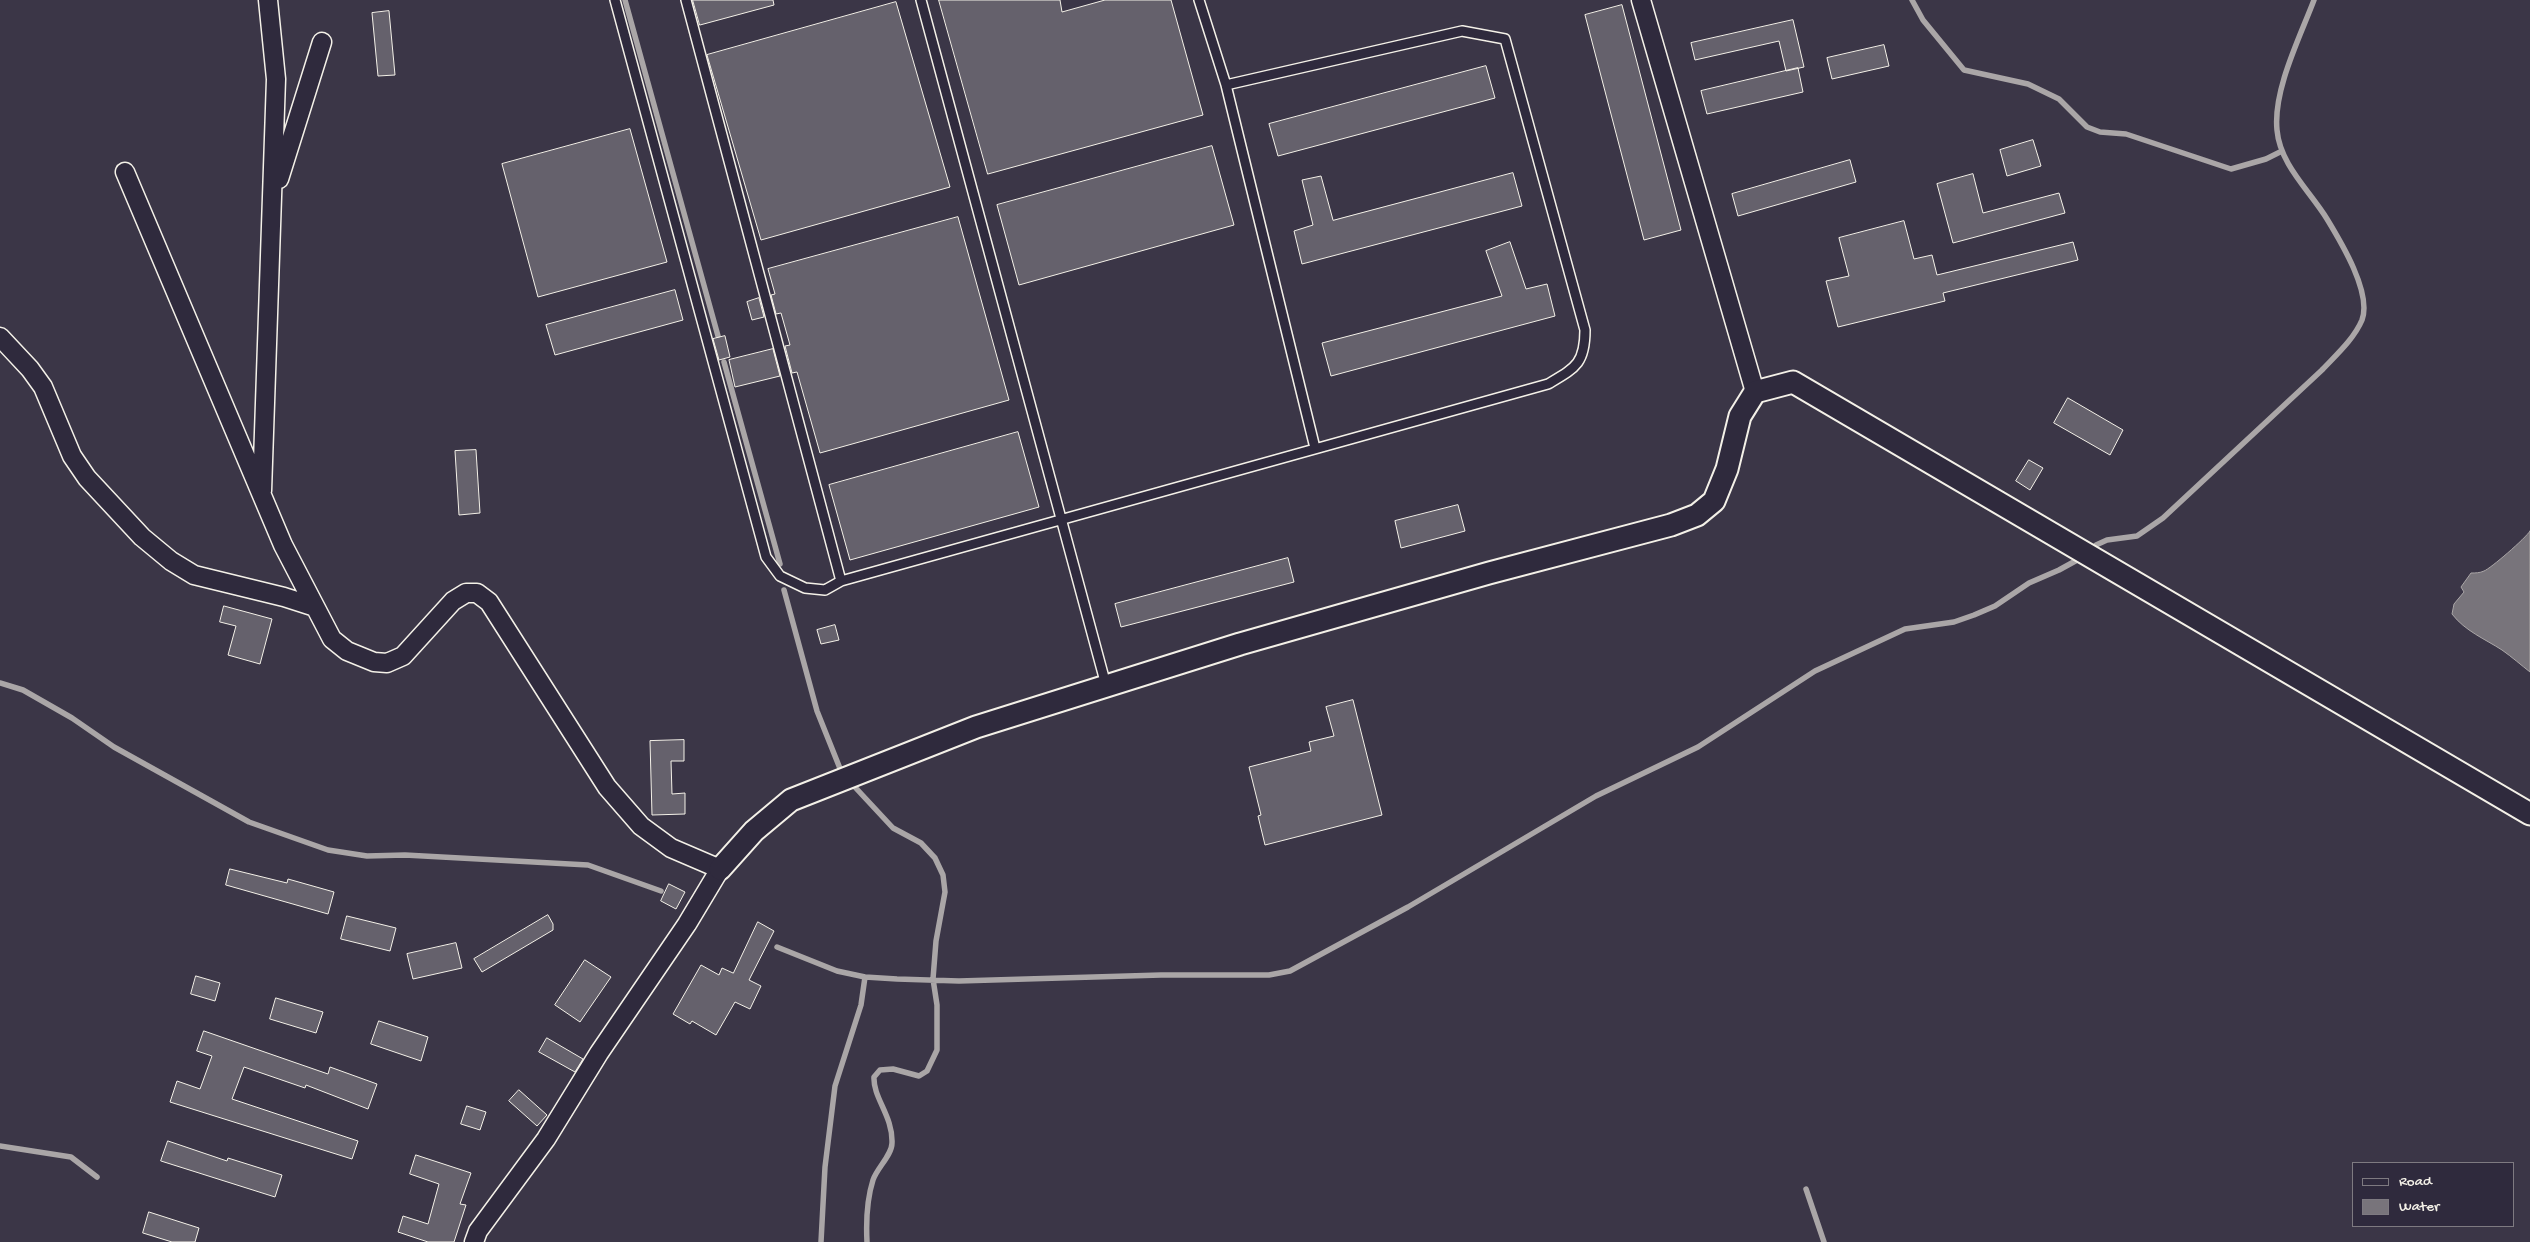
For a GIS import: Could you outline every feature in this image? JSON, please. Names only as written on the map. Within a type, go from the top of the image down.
[{"type":"street","points":[[262,496],[276,79],[268,0]]},
{"type":"street","points":[[1641,0],[1754,392]]},
{"type":"street","points":[[272,199],[322,42]]},
{"type":"street","points":[[125,172],[283,545],[332,639],[347,651],[374,662],[387,663],[403,656],[452,601],[466,593],[477,593],[488,602],[607,787],[641,826],[671,848],[720,869]]},
{"type":"street","points":[[0,337],[30,369],[43,387],[72,456],[87,478],[142,537],[171,562],[194,575],[284,597],[315,607]]},
{"type":"street","points":[[474,1242],[478,1231],[546,1139],[599,1053],[687,924],[720,869],[754,831],[791,800],[976,727],[1106,685],[1441,586],[1671,525],[1697,515],[1714,501],[1727,470],[1740,416],[1754,392],[1793,382],[2530,814]]},
{"type":"lane","points":[[615,0],[766,557],[780,576],[805,588],[825,590],[840,581],[1061,518],[1548,384],[1576,366],[1585,346],[1585,330],[1504,39],[1462,31],[1226,85]]},
{"type":"lane","points":[[686,0],[840,581]]},
{"type":"lane","points":[[921,0],[1106,685]]},
{"type":"lane","points":[[1199,0],[1226,85],[1316,448]]},
{"type":"water","points":[[2530,531],[2530,672],[2502,650],[2469,630],[2452,614],[2454,604],[2464,592],[2461,587],[2471,573],[2488,569]]},
{"type":"building","points":[[693,0],[773,0],[774,5],[700,25]]},
{"type":"building","points":[[939,0],[1060,0],[1062,12],[1105,0],[1171,0],[1203,115],[988,174]]},
{"type":"building","points":[[896,2],[950,187],[761,240],[707,55]]},
{"type":"building","points":[[1622,5],[1681,230],[1644,240],[1585,15]]},
{"type":"building","points":[[389,11],[395,75],[378,76],[372,13]]},
{"type":"building","points":[[1793,20],[1804,67],[1786,71],[1779,41],[1695,60],[1691,43]]},
{"type":"building","points":[[1884,45],[1889,66],[1832,79],[1827,58]]},
{"type":"building","points":[[1486,66],[1495,98],[1278,156],[1269,124]]},
{"type":"building","points":[[1798,68],[1803,92],[1707,114],[1701,91]]},
{"type":"building","points":[[630,129],[667,262],[538,297],[502,164]]},
{"type":"building","points":[[2033,140],[2041,166],[2007,176],[2000,150]]},
{"type":"building","points":[[1212,146],[1234,225],[1019,285],[997,205]]},
{"type":"building","points":[[1850,160],[1856,182],[1738,216],[1732,194]]},
{"type":"building","points":[[1513,173],[1522,206],[1302,264],[1294,231],[1313,225],[1302,180],[1321,176],[1333,220]]},
{"type":"building","points":[[1973,174],[1983,213],[2059,193],[2065,213],[1953,243],[1937,184]]},
{"type":"building","points":[[958,217],[1009,400],[820,453],[797,372],[792,373],[785,346],[790,345],[781,313],[776,314],[771,295],[775,294],[768,269]]},
{"type":"building","points":[[1904,221],[1914,259],[1932,255],[1937,275],[2073,242],[2078,260],[1943,293],[1945,301],[1838,327],[1826,281],[1849,276],[1839,238]]},
{"type":"building","points":[[1510,242],[1526,289],[1547,284],[1555,316],[1331,376],[1322,343],[1502,296],[1486,251]]},
{"type":"building","points":[[675,290],[683,320],[555,355],[546,325]]},
{"type":"building","points":[[759,298],[764,317],[752,320],[747,302]]},
{"type":"building","points":[[725,336],[730,357],[719,360],[713,339]]},
{"type":"building","points":[[773,349],[780,376],[735,387],[729,360]]},
{"type":"building","points":[[2068,398],[2123,430],[2110,455],[2054,423]]},
{"type":"building","points":[[1018,432],[1039,507],[850,560],[829,485]]},
{"type":"building","points":[[476,450],[480,513],[459,515],[455,451]]},
{"type":"building","points":[[2029,460],[2043,468],[2030,490],[2016,481]]},
{"type":"building","points":[[1458,505],[1465,531],[1401,548],[1395,521]]},
{"type":"building","points":[[1288,558],[1294,582],[1121,627],[1115,604]]},
{"type":"building","points":[[224,606],[272,619],[260,664],[228,655],[236,626],[220,622]]},
{"type":"building","points":[[835,625],[839,640],[821,644],[817,630]]},
{"type":"building","points":[[1353,700],[1382,815],[1265,845],[1258,816],[1261,815],[1249,767],[1311,751],[1309,742],[1334,736],[1326,707]]},
{"type":"building","points":[[684,740],[684,761],[671,761],[672,794],[685,793],[685,814],[652,815],[650,741]]},
{"type":"building","points":[[230,869],[287,883],[288,879],[334,892],[328,914],[226,885]]},
{"type":"building","points":[[669,884],[685,892],[676,909],[661,901]]},
{"type":"building","points":[[548,915],[553,924],[553,930],[482,972],[474,959]]},
{"type":"building","points":[[347,916],[396,928],[390,951],[341,939]]},
{"type":"building","points":[[758,922],[774,931],[749,980],[761,986],[750,1009],[735,1002],[716,1035],[692,1021],[690,1024],[673,1014],[701,965],[719,975],[722,968],[733,973]]},
{"type":"building","points":[[456,943],[462,968],[413,979],[407,954]]},
{"type":"building","points":[[585,960],[611,977],[580,1022],[555,1005]]},
{"type":"building","points":[[196,976],[220,983],[215,1001],[191,994]]},
{"type":"building","points":[[276,998],[323,1012],[316,1033],[270,1019]]},
{"type":"building","points":[[379,1021],[428,1037],[421,1061],[371,1044]]},
{"type":"building","points":[[204,1031],[328,1074],[330,1067],[377,1084],[368,1109],[306,1085],[305,1088],[244,1067],[232,1099],[358,1141],[352,1159],[170,1102],[177,1081],[200,1089],[212,1056],[197,1051]]},
{"type":"building","points":[[547,1038],[583,1059],[575,1072],[539,1052]]},
{"type":"building","points":[[519,1090],[547,1115],[537,1126],[509,1101]]},
{"type":"building","points":[[467,1106],[486,1112],[480,1130],[461,1124]]},
{"type":"building","points":[[168,1141],[227,1161],[228,1158],[282,1175],[275,1197],[161,1161]]},
{"type":"building","points":[[416,1155],[471,1173],[460,1204],[466,1205],[454,1242],[428,1242],[398,1232],[403,1216],[428,1224],[439,1184],[410,1174]]},
{"type":"building","points":[[149,1212],[199,1228],[195,1242],[172,1242],[143,1233]]},
{"type":"waterway","points":[[625,0],[718,336]]},
{"type":"waterway","points":[[1912,0],[1923,20],[1964,70],[2028,84],[2059,99],[2087,127],[2100,132],[2126,134],[2231,169],[2266,159],[2282,151]]},
{"type":"waterway","points":[[2096,545],[2107,540],[2137,536],[2163,518],[2322,370],[2350,340],[2362,320],[2364,309],[2363,296],[2354,268],[2327,219],[2290,166],[2279,143],[2277,130],[2277,114],[2283,81],[2314,0]]},
{"type":"waterway","points":[[724,362],[780,564]]},
{"type":"waterway","points":[[777,947],[837,971],[865,977],[897,979],[959,981],[1161,975],[1269,975],[1290,971],[1408,907],[1596,796],[1698,747],[1815,671],[1905,629],[1954,622],[1974,615],[1995,606],[2029,583],[2079,559]]},
{"type":"waterway","points":[[784,590],[817,711],[841,771]]},
{"type":"waterway","points":[[0,683],[23,690],[72,718],[114,747],[249,822],[328,850],[367,856],[405,855],[588,865],[661,891]]},
{"type":"waterway","points":[[853,785],[893,828],[921,843],[935,858],[943,875],[945,892],[936,941],[933,979],[937,1005],[937,1050],[927,1071],[919,1076],[893,1069],[880,1070],[874,1077],[877,1092],[889,1124],[892,1143],[890,1152],[875,1175],[871,1187],[867,1211],[867,1242]]},
{"type":"waterway","points":[[821,1242],[825,1167],[835,1086],[861,1005],[865,977]]},
{"type":"waterway","points":[[0,1146],[71,1157],[97,1177]]},
{"type":"waterway","points":[[1806,1189],[1824,1242]]}]
